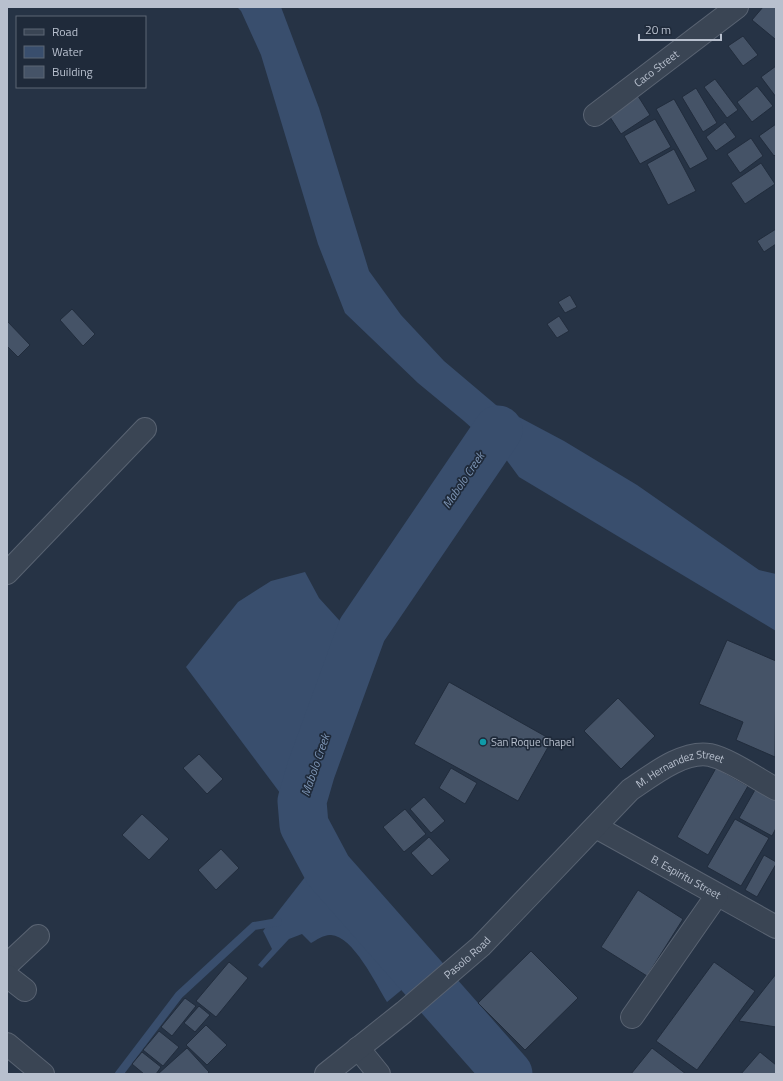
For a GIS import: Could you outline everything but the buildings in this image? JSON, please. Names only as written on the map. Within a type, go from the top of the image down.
[{"type":"street","name":"Caco Street","points":[[595,115],[737,7]]},
{"type":"street","points":[[7,573],[145,429]]},
{"type":"street","name":"M. Hernandez Street","points":[[596,827],[630,790],[676,761],[694,756],[710,755],[726,761],[776,789]]},
{"type":"street","name":"B. Espiritu Street","points":[[596,827],[776,927]]},
{"type":"street","name":"Pasolo Road","points":[[326,1074],[404,1012],[480,946],[596,827]]},
{"type":"street","points":[[632,1018],[717,895]]},
{"type":"street","points":[[7,965],[38,936]]},
{"type":"street","points":[[7,976],[25,990]]},
{"type":"street","points":[[7,1044],[43,1074]]},
{"type":"street","points":[[358,1048],[379,1074]]},
{"type":"water","points":[[237,7],[281,7],[319,108],[369,271],[401,315],[444,361],[496,405],[564,441],[637,485],[759,570],[776,574],[776,631],[519,477],[505,458],[464,421],[418,383],[345,313],[318,244],[261,55],[241,11]]},
{"type":"water","points":[[305,572],[319,598],[349,631],[362,630],[311,770],[304,825],[186,667],[238,602],[271,581]]},
{"type":"water","points":[[330,860],[428,968],[387,1002],[363,962],[347,943],[339,937],[331,935],[323,936],[311,943],[302,934],[289,939],[262,968],[258,965],[272,949],[263,931],[316,863]]},
{"type":"waterway","name":"Mabolo Creek","points":[[498,430],[362,630],[311,770],[302,801],[304,825],[328,870],[508,1074]]},
{"type":"waterway","points":[[119,1074],[179,995],[254,926],[278,922]]},
{"type":"place","name":"San Roque Chapel","points":[[483,742]]}]
